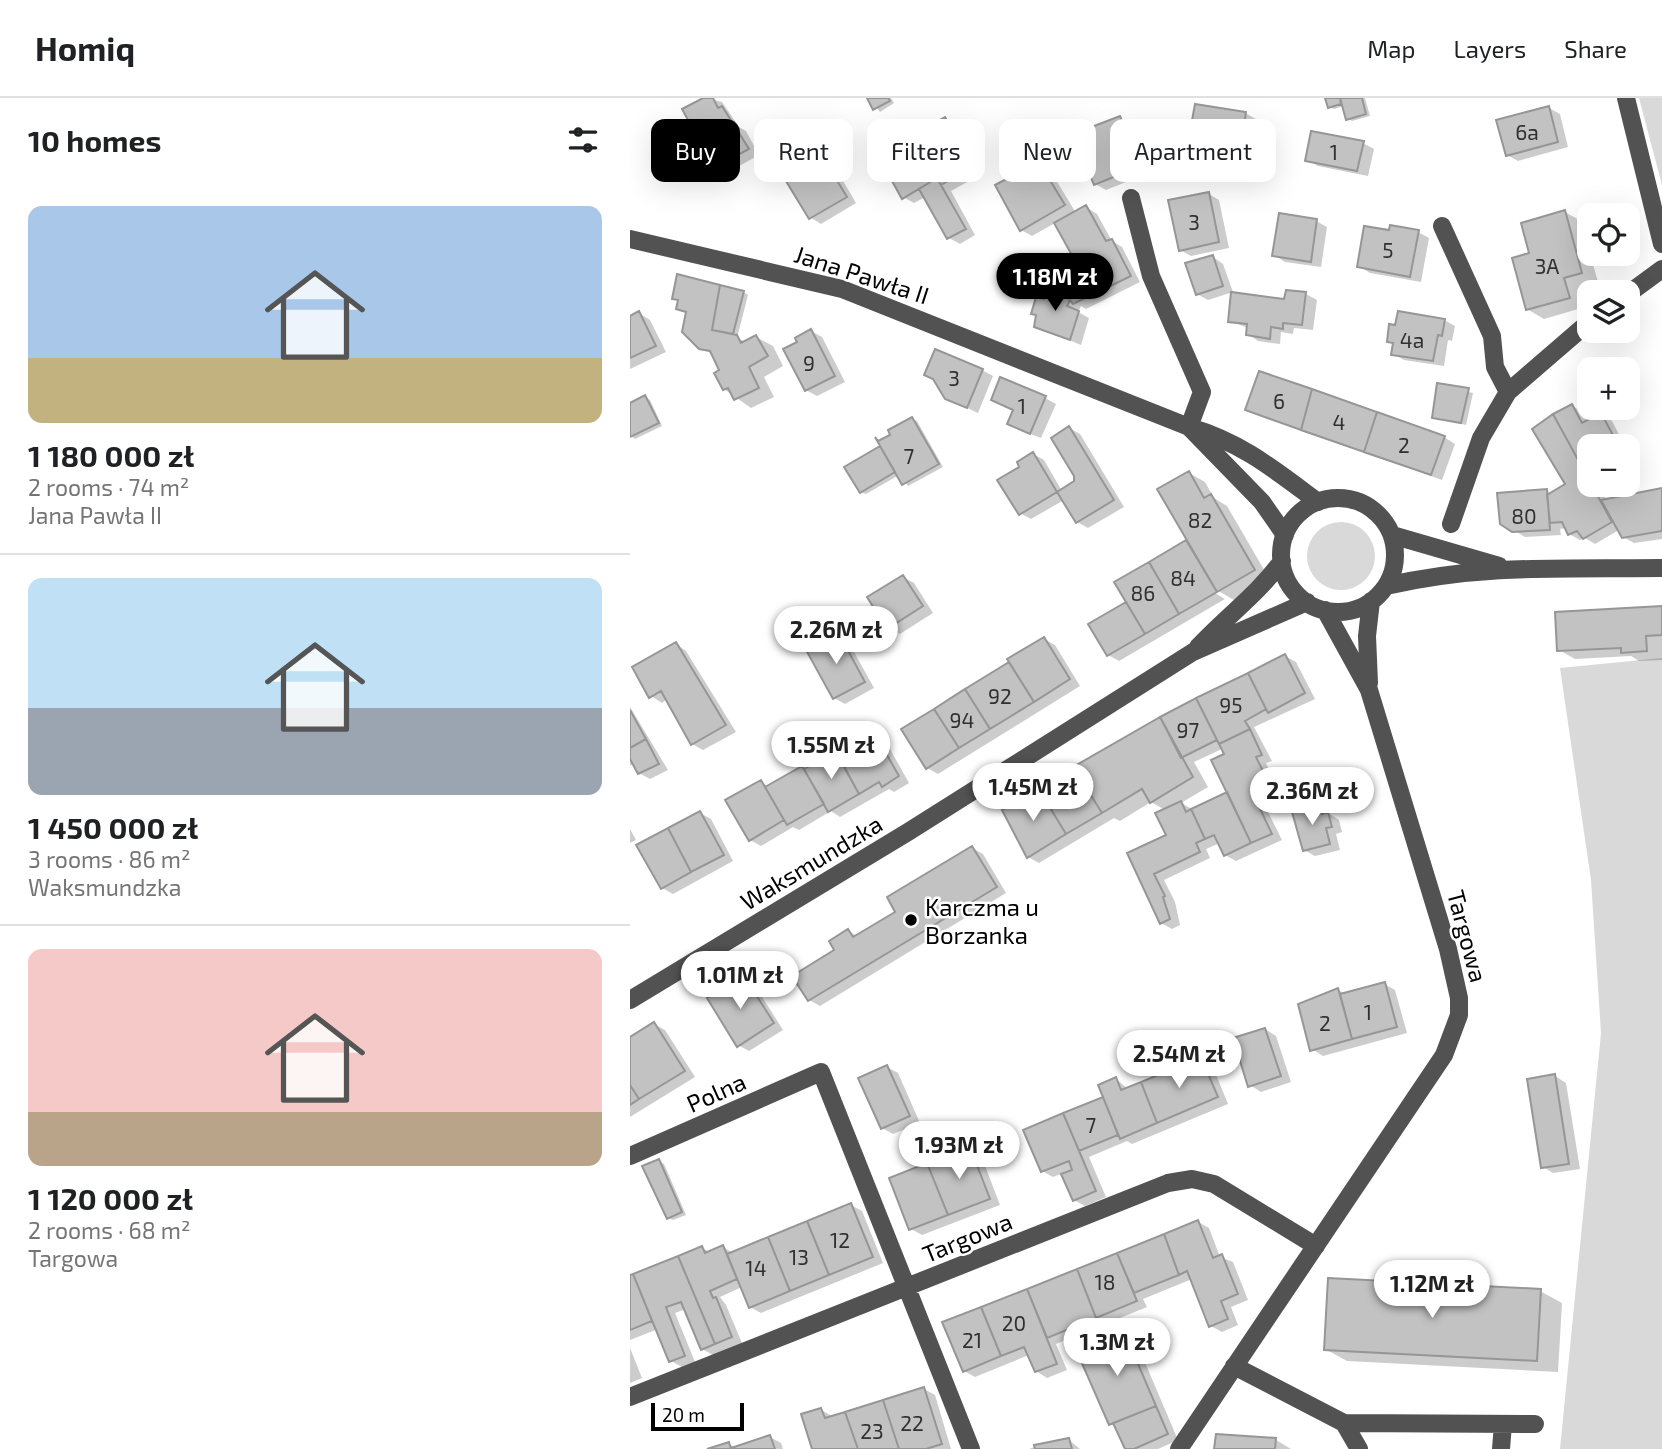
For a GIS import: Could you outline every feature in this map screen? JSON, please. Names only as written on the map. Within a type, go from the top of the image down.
[{"type":"street","points":[[1626,98],[1662,244]]},
{"type":"street","points":[[1131,198],[1151,276],[1202,392],[1189,427]]},
{"type":"street","points":[[1442,226],[1487,324],[1495,367],[1508,392]]},
{"type":"street","name":"Jana Pawła II","points":[[630,239],[842,289],[1189,427],[1222,436],[1244,447],[1318,502]]},
{"type":"street","points":[[1640,285],[1662,269]]},
{"type":"street","points":[[1451,524],[1481,438],[1508,392],[1577,332]]},
{"type":"street","name":"Jana Pawła II","points":[[1189,427],[1262,502],[1285,535]]},
{"type":"street","points":[[1340,498],[1362,503],[1380,516],[1392,535],[1395,561],[1386,586],[1371,601],[1349,610],[1325,610],[1307,602],[1290,585],[1282,561],[1285,535],[1298,514],[1318,502],[1340,498]]},
{"type":"street","points":[[1392,535],[1505,567]]},
{"type":"street","name":"Waksmundzka","points":[[1193,652],[1231,611],[1264,586],[1282,561]]},
{"type":"street","points":[[1386,586],[1437,575],[1505,567],[1662,568]]},
{"type":"street","name":"Targowa","points":[[1369,690],[1367,636],[1371,601]]},
{"type":"street","name":"Waksmundzka","points":[[630,1000],[908,832],[1193,652],[1307,602]]},
{"type":"street","name":"Targowa","points":[[1179,1449],[1444,1055],[1460,1015],[1448,949],[1369,690],[1325,610]]},
{"type":"street","name":"Polna","points":[[630,1156],[821,1072],[908,1287]]},
{"type":"street","name":"Targowa","points":[[630,1397],[1168,1183],[1192,1178],[1214,1184],[1317,1245]]},
{"type":"street","points":[[908,1287],[971,1449]]},
{"type":"street","points":[[1234,1366],[1345,1423],[1535,1424]]},
{"type":"street","points":[[1345,1423],[1359,1449]]},
{"type":"street","points":[[1501,1449],[1503,1424]]},
{"type":"shaded area","points":[[1639,98],[1662,98],[1662,185]]},
{"type":"shaded area","points":[[1341,522],[1354,525],[1365,532],[1372,543],[1375,556],[1372,569],[1365,580],[1354,587],[1341,590],[1328,587],[1317,580],[1310,569],[1307,556],[1310,543],[1317,532],[1328,525]]},
{"type":"shaded area","points":[[1662,658],[1662,1449],[1560,1449],[1601,1033],[1591,880],[1560,668]]},
{"type":"building","points":[[703,98],[713,98],[718,108],[722,106],[730,119],[687,119],[682,109]]},
{"type":"building","points":[[867,98],[888,98],[890,101],[873,110]]},
{"type":"building","points":[[1325,98],[1340,98],[1341,104],[1328,108]]},
{"type":"building","points":[[1340,98],[1362,98],[1366,114],[1346,120]]},
{"type":"building","points":[[1195,104],[1246,112],[1245,119],[1192,119]]},
{"type":"building","points":[[1549,106],[1558,142],[1506,156],[1496,120]]},
{"type":"building","points":[[1110,120],[1110,179],[1094,185],[1093,182],[1096,182],[1096,125]]},
{"type":"building","points":[[1311,131],[1364,141],[1357,171],[1305,161]]},
{"type":"building","points":[[740,135],[749,149],[740,154]]},
{"type":"building","points":[[787,182],[838,182],[847,197],[809,219]]},
{"type":"building","points":[[893,182],[930,182],[902,199]]},
{"type":"building","points":[[930,182],[939,182],[966,229],[947,239],[919,189]]},
{"type":"building","points":[[1001,182],[1051,182],[1065,205],[1020,231],[995,185]]},
{"type":"building","points":[[1209,192],[1219,242],[1179,251],[1168,200]]},
{"type":"building","points":[[1086,205],[1106,241],[1112,239],[1131,276],[1073,304],[1049,272],[1074,259],[1054,223]]},
{"type":"building","points":[[1565,210],[1577,254],[1577,266],[1580,266],[1582,273],[1564,278],[1570,298],[1526,310],[1512,258],[1529,253],[1521,223]]},
{"type":"building","points":[[1279,213],[1317,219],[1311,262],[1272,256]]},
{"type":"building","points":[[1390,225],[1419,230],[1410,277],[1357,267],[1364,226],[1389,230]]},
{"type":"building","points":[[1213,255],[1223,286],[1196,295],[1185,263]]},
{"type":"building","points":[[677,274],[720,285],[712,330],[737,335],[741,343],[756,335],[768,356],[749,367],[759,388],[734,400],[728,388],[723,390],[714,373],[719,370],[710,351],[699,349],[682,332],[686,312],[676,309],[678,300],[672,299]]},
{"type":"building","points":[[1049,284],[1060,287],[1070,300],[1067,306],[1079,311],[1070,340],[1034,327],[1036,315],[1031,314],[1036,297],[1044,299]]},
{"type":"building","points":[[720,285],[744,291],[733,334],[712,330]]},
{"type":"building","points":[[1286,290],[1306,292],[1302,325],[1283,323],[1283,329],[1271,327],[1270,339],[1246,335],[1247,324],[1228,322],[1231,292],[1284,299]]},
{"type":"building","points":[[639,311],[656,346],[630,358],[630,316]]},
{"type":"building","points":[[1398,311],[1445,319],[1442,336],[1438,335],[1433,361],[1391,355],[1393,343],[1387,342],[1389,324],[1395,325]]},
{"type":"building","points":[[811,329],[835,376],[805,391],[783,349],[797,342],[795,338]]},
{"type":"building","points":[[935,349],[983,369],[967,408],[945,399],[933,379],[924,375]]},
{"type":"building","points":[[1259,371],[1312,389],[1301,430],[1245,410]]},
{"type":"building","points":[[1000,377],[1046,396],[1030,434],[1007,424],[1013,410],[991,400]]},
{"type":"building","points":[[1437,383],[1469,388],[1461,423],[1432,418]]},
{"type":"building","points":[[1312,389],[1377,412],[1364,452],[1301,430]]},
{"type":"building","points":[[645,395],[659,423],[630,437],[630,403]]},
{"type":"building","points":[[1572,404],[1577,420],[1582,423],[1588,420],[1605,420],[1612,434],[1577,434],[1577,458],[1553,414]]},
{"type":"building","points":[[1377,412],[1445,436],[1431,475],[1364,452]]},
{"type":"building","points":[[1553,414],[1577,458],[1577,497],[1598,497],[1612,522],[1583,539],[1577,531],[1568,535],[1562,522],[1550,523],[1547,495],[1565,484],[1532,429]]},
{"type":"building","points":[[912,417],[939,464],[902,485],[875,437],[878,441],[890,435],[888,430]]},
{"type":"building","points":[[1069,426],[1114,500],[1076,523],[1057,492],[1074,481],[1074,476],[1051,438]]},
{"type":"building","points":[[880,446],[895,472],[860,493],[844,467]]},
{"type":"building","points":[[1033,452],[1057,492],[1019,515],[997,480],[1019,467],[1017,462]]},
{"type":"building","points":[[1189,471],[1204,498],[1211,494],[1255,570],[1217,592],[1157,489]]},
{"type":"building","points":[[1662,488],[1662,531],[1622,538],[1601,500],[1640,497],[1640,492]]},
{"type":"building","points":[[1547,489],[1550,530],[1512,532],[1500,524],[1497,493]]},
{"type":"building","points":[[1186,540],[1217,592],[1179,614],[1149,562]]},
{"type":"building","points":[[1149,562],[1179,614],[1145,634],[1114,582]]},
{"type":"building","points":[[903,575],[923,606],[887,629],[867,597]]},
{"type":"building","points":[[1126,602],[1145,634],[1107,656],[1088,624]]},
{"type":"building","points":[[1662,606],[1662,635],[1646,636],[1647,651],[1621,653],[1621,648],[1557,651],[1555,612]]},
{"type":"building","points":[[838,632],[865,682],[833,699],[806,650]]},
{"type":"building","points":[[1044,637],[1070,679],[1034,702],[1007,659]]},
{"type":"building","points":[[676,642],[726,725],[691,745],[661,691],[649,698],[632,667]]},
{"type":"building","points":[[1285,654],[1305,693],[1268,713],[1248,673]]},
{"type":"building","points":[[1009,662],[1034,702],[990,729],[965,689]]},
{"type":"building","points":[[1248,673],[1266,709],[1245,721],[1250,729],[1219,744],[1196,698]]},
{"type":"building","points":[[965,689],[990,729],[959,748],[934,709]]},
{"type":"building","points":[[1196,698],[1217,740],[1181,758],[1160,717]]},
{"type":"building","points":[[934,709],[959,748],[926,769],[901,729]]},
{"type":"building","points":[[630,710],[646,739],[630,748]]},
{"type":"building","points":[[1160,717],[1193,777],[1150,803],[1142,789],[1102,813],[1073,767]]},
{"type":"building","points":[[1250,729],[1262,755],[1256,757],[1272,789],[1255,798],[1272,834],[1251,843],[1211,760],[1224,754],[1219,744]]},
{"type":"building","points":[[875,734],[899,776],[882,787],[879,782],[859,794],[838,755]]},
{"type":"building","points":[[646,739],[659,764],[638,774],[630,759],[630,748]]},
{"type":"building","points":[[835,751],[859,794],[828,812],[804,769]]},
{"type":"building","points":[[802,766],[824,804],[787,825],[765,787]]},
{"type":"building","points":[[1073,767],[1102,813],[1066,834],[1038,788]]},
{"type":"building","points":[[761,780],[784,820],[749,841],[725,800]]},
{"type":"building","points":[[1038,788],[1066,834],[1027,858],[1002,810]]},
{"type":"building","points":[[1227,792],[1251,843],[1224,856],[1214,835],[1205,839],[1191,809]]},
{"type":"building","points":[[1181,801],[1186,812],[1191,809],[1205,839],[1196,843],[1200,852],[1154,874],[1165,896],[1163,897],[1170,919],[1160,924],[1127,853],[1166,835],[1155,813]]},
{"type":"building","points":[[1319,805],[1322,814],[1328,812],[1332,827],[1326,828],[1330,844],[1303,851],[1292,812]]},
{"type":"building","points":[[700,811],[724,855],[691,872],[668,828]]},
{"type":"building","points":[[668,828],[691,872],[661,889],[636,845]]},
{"type":"building","name":"Karczma u Borzanka","points":[[972,846],[997,887],[808,1001],[792,976],[834,950],[829,941],[848,929],[853,937],[895,912],[887,897]]},
{"type":"building","points":[[744,976],[774,1023],[737,1047],[707,998]]},
{"type":"building","points":[[1385,982],[1397,1027],[1352,1039],[1340,994]]},
{"type":"building","points":[[1338,988],[1352,1039],[1310,1051],[1298,1004]]},
{"type":"building","points":[[654,1022],[685,1071],[639,1099],[630,1085],[630,1037]]},
{"type":"building","points":[[1265,1028],[1281,1076],[1248,1087],[1233,1038]]},
{"type":"building","points":[[1201,1057],[1218,1097],[1157,1123],[1141,1082]]},
{"type":"building","points":[[887,1065],[910,1116],[881,1129],[858,1078]]},
{"type":"building","points":[[1555,1074],[1569,1164],[1541,1168],[1527,1079]]},
{"type":"building","points":[[1116,1077],[1121,1090],[1141,1082],[1157,1123],[1120,1139],[1098,1085]]},
{"type":"building","points":[[630,1085],[639,1099],[630,1105]]},
{"type":"building","points":[[1103,1097],[1118,1135],[1079,1151],[1063,1113]]},
{"type":"building","points":[[1063,1113],[1096,1191],[1073,1201],[1061,1174],[1072,1170],[1069,1161],[1041,1172],[1023,1130]]},
{"type":"building","points":[[970,1147],[990,1199],[948,1215],[927,1163]]},
{"type":"building","points":[[659,1159],[682,1212],[667,1219],[642,1166]]},
{"type":"building","points":[[927,1163],[948,1215],[909,1230],[889,1178]]},
{"type":"building","points":[[851,1203],[873,1257],[829,1275],[807,1221]]},
{"type":"building","points":[[1198,1220],[1213,1258],[1222,1254],[1238,1294],[1221,1301],[1228,1319],[1209,1327],[1187,1271],[1179,1275],[1164,1234]]},
{"type":"building","points":[[807,1221],[829,1275],[790,1291],[768,1237]]},
{"type":"building","points":[[1164,1234],[1179,1275],[1134,1293],[1117,1253]]},
{"type":"building","points":[[768,1237],[790,1291],[749,1308],[727,1254]]},
{"type":"building","points":[[723,1245],[737,1279],[710,1291],[713,1298],[716,1297],[732,1337],[715,1344],[678,1256],[702,1246],[705,1253]]},
{"type":"building","points":[[1117,1253],[1137,1301],[1096,1318],[1077,1269]]},
{"type":"building","points":[[678,1256],[715,1344],[701,1350],[681,1302],[666,1307],[685,1356],[669,1362],[633,1274]]},
{"type":"building","points":[[1077,1269],[1096,1318],[1047,1338],[1027,1289]]},
{"type":"building","points":[[633,1274],[652,1321],[630,1330],[630,1275]]},
{"type":"building","points":[[1328,1278],[1541,1289],[1537,1361],[1324,1350]]},
{"type":"building","points":[[1027,1289],[1057,1364],[1035,1372],[1024,1347],[1001,1356],[981,1307]]},
{"type":"building","points":[[981,1307],[1001,1356],[963,1372],[942,1322]]},
{"type":"building","points":[[1124,1331],[1156,1406],[1109,1425],[1077,1352]]},
{"type":"building","points":[[924,1387],[942,1444],[926,1449],[899,1449],[883,1400]]},
{"type":"building","points":[[883,1400],[899,1449],[858,1449],[845,1412]]},
{"type":"building","points":[[1156,1406],[1168,1434],[1134,1449],[1125,1449],[1113,1423]]},
{"type":"building","points":[[821,1408],[825,1418],[845,1412],[858,1449],[812,1449],[801,1414]]},
{"type":"building","points":[[1216,1434],[1276,1438],[1275,1449],[1214,1449]]},
{"type":"building","points":[[770,1435],[775,1449],[731,1449],[731,1448]]},
{"type":"building","points":[[1069,1438],[1072,1449],[1035,1449],[1034,1445]]},
{"type":"building","points":[[729,1442],[731,1449],[707,1449]]},
{"type":"place","name":"Karczma u Borzanka","points":[[911,920]]}]
